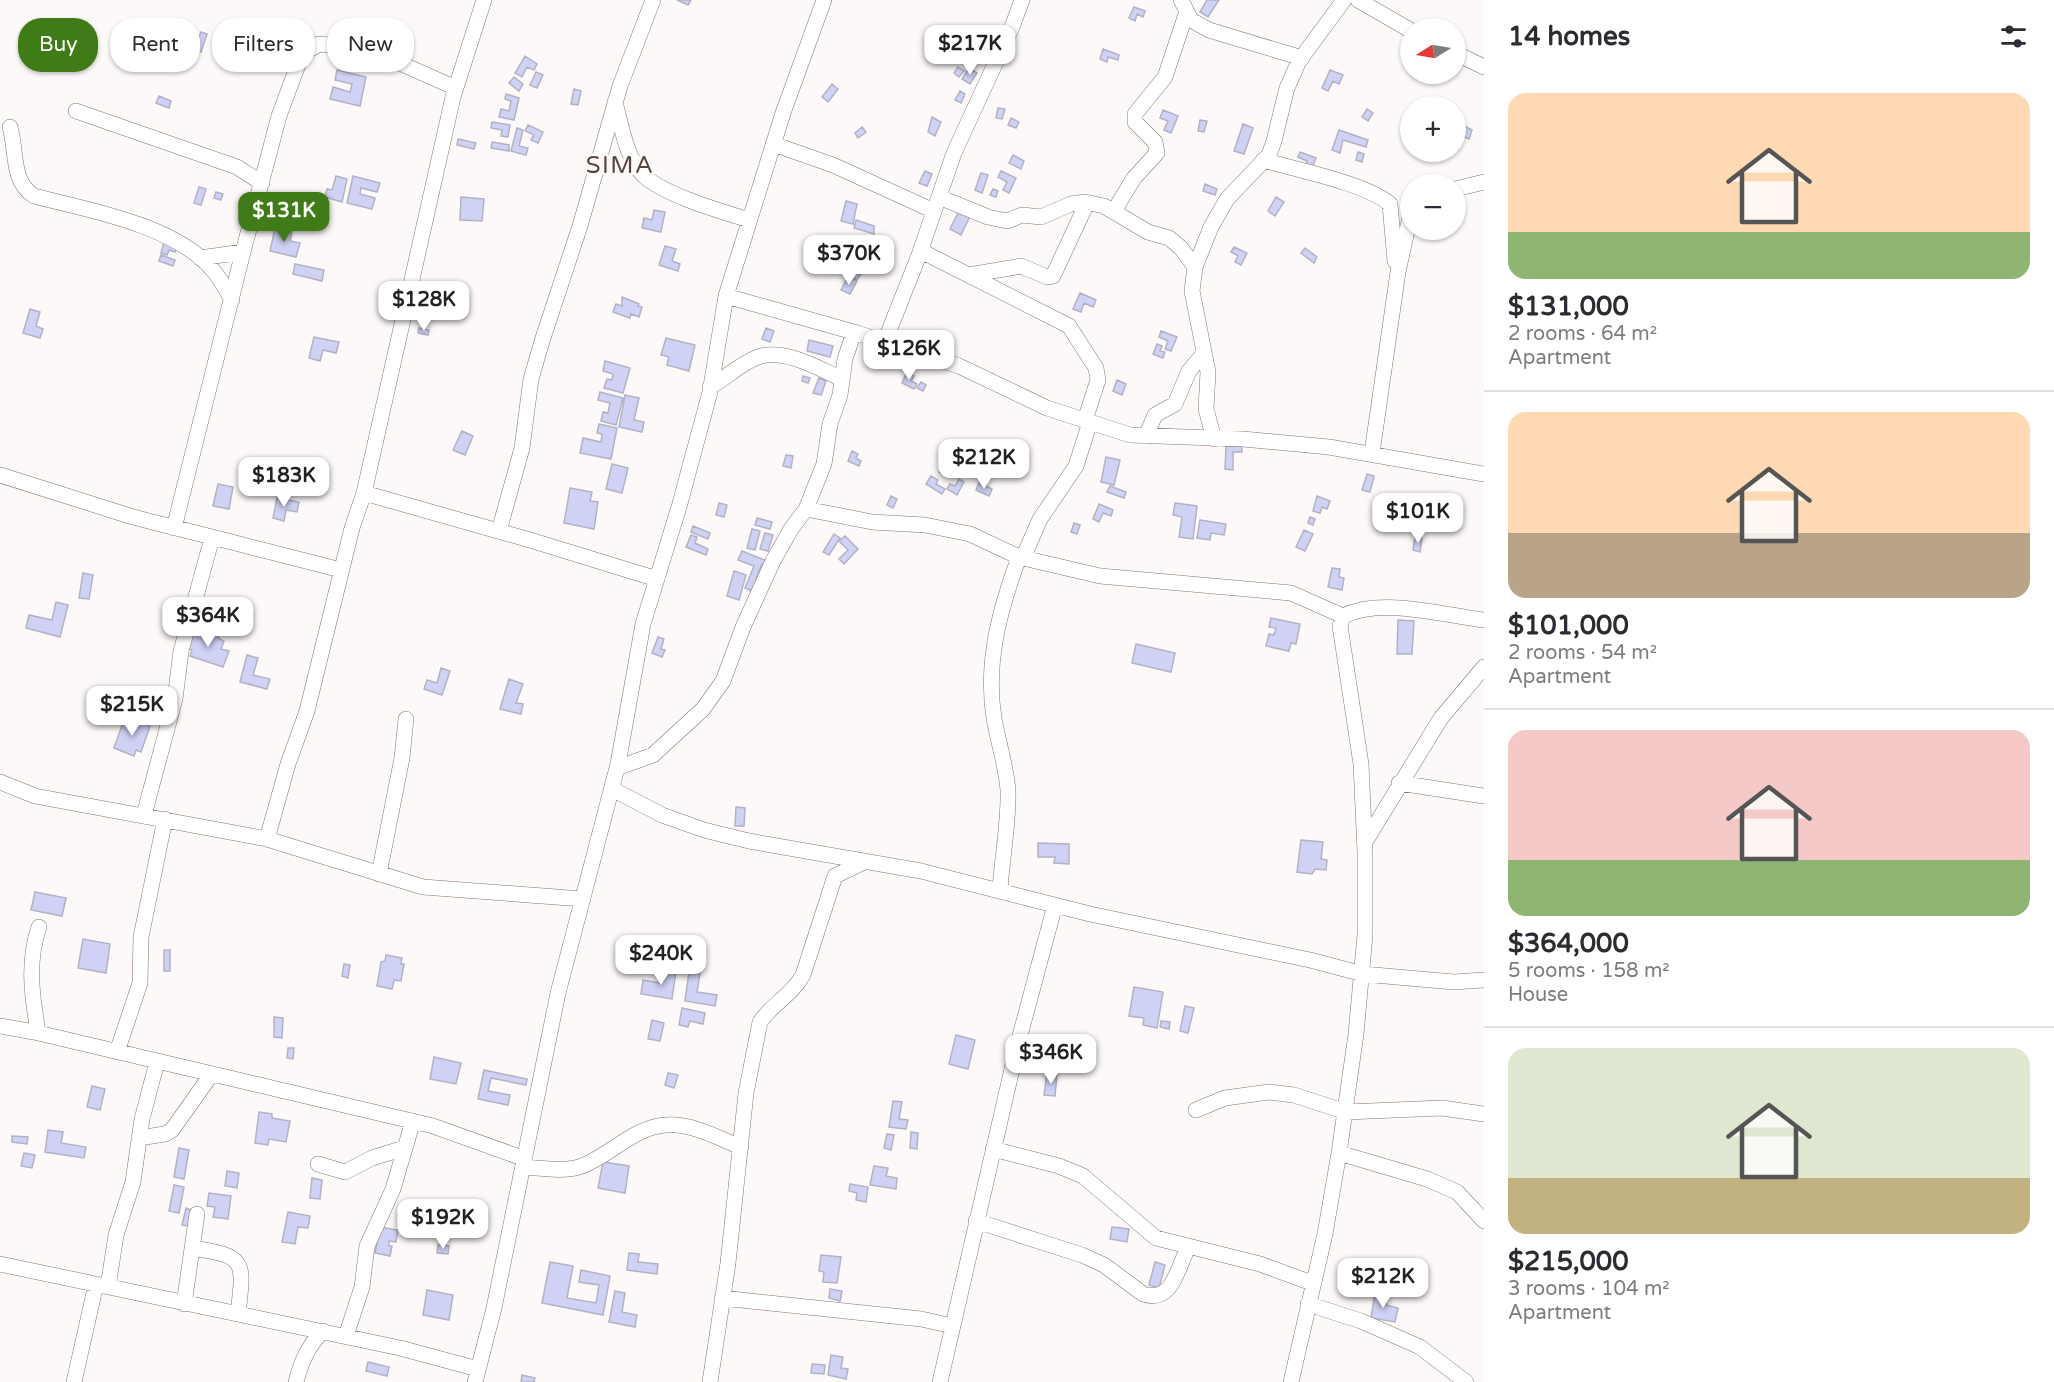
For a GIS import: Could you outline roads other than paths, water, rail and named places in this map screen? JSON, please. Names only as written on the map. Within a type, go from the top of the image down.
[{"type":"street","points":[[267,839],[288,764],[307,711],[341,570],[364,493],[426,208],[456,88],[484,0]]},
{"type":"street","points":[[499,531],[522,448],[534,369],[615,102],[653,0]]},
{"type":"street","points":[[0,1264],[346,1336],[477,1375],[524,1163],[558,993],[617,768],[643,624],[679,507],[710,387],[726,296],[748,220],[824,0]]},
{"type":"street","points":[[885,341],[921,251],[954,153],[1012,27],[1022,0]]},
{"type":"street","points":[[1214,439],[1206,409],[1208,372],[1192,291],[1195,267],[1211,227],[1227,199],[1263,160],[1274,141],[1287,88],[1302,58],[1344,0]]},
{"type":"street","points":[[1358,0],[1400,24]]},
{"type":"street","points":[[1114,212],[1134,178],[1157,153],[1155,142],[1135,123],[1135,114],[1165,77],[1184,7],[1209,30],[1302,58]]},
{"type":"street","points":[[174,528],[243,252],[293,75],[302,54],[310,47],[319,44],[368,49],[456,88]]},
{"type":"street","points":[[1466,58],[1484,67]]},
{"type":"street","points":[[615,102],[628,147],[642,173],[654,183],[707,207],[748,220]]},
{"type":"street","points":[[76,111],[237,167],[262,183]]},
{"type":"street","points":[[10,127],[15,142],[16,168],[26,191],[34,196],[119,218],[153,230],[200,258],[211,268],[232,300]]},
{"type":"street","points":[[773,144],[937,204],[1007,221],[1022,215],[1041,217],[1071,204],[1087,203],[1114,212],[1148,232],[1168,238],[1181,248],[1195,267]]},
{"type":"street","points":[[1263,160],[1341,183],[1384,199],[1390,204],[1398,273]]},
{"type":"street","points":[[1466,186],[1484,182]]},
{"type":"street","points":[[969,275],[1021,266],[1047,277],[1053,276],[1087,203]]},
{"type":"street","points":[[1372,453],[1398,273],[1405,240]]},
{"type":"street","points":[[921,251],[1068,326],[1096,368],[1098,380],[1076,466],[1040,519],[1021,557],[1000,610],[993,646],[994,717],[1005,761],[1008,792],[1000,890]]},
{"type":"street","points":[[200,258],[243,252]]},
{"type":"street","points":[[726,296],[885,341],[959,366],[1047,408],[1130,435],[1329,447],[1484,474]]},
{"type":"street","points":[[617,768],[653,754],[703,709],[723,681],[743,627],[773,561],[790,529],[806,509],[826,457],[830,424],[845,359],[854,332]]},
{"type":"street","points":[[1146,436],[1155,415],[1175,404],[1189,370],[1204,353]]},
{"type":"street","points":[[710,387],[757,357],[770,355],[788,357],[842,378]]},
{"type":"street","points":[[0,476],[174,528],[341,570]]},
{"type":"street","points":[[364,493],[657,579]]},
{"type":"street","points":[[806,509],[872,522],[925,525],[970,534],[1021,557],[1100,576],[1291,592],[1343,616]]},
{"type":"street","points":[[144,815],[174,699],[181,651],[212,538]]},
{"type":"street","points":[[1291,1382],[1325,1234],[1346,1112],[1363,974],[1365,843],[1360,755],[1340,626],[1343,616],[1356,609],[1378,607],[1484,620]]},
{"type":"street","points":[[1365,843],[1399,783],[1441,717],[1484,666]]},
{"type":"street","points":[[379,874],[404,749],[406,719]]},
{"type":"street","points":[[0,782],[35,796],[267,839],[423,887],[583,899]]},
{"type":"street","points":[[1399,783],[1484,796]]},
{"type":"street","points":[[612,789],[662,815],[704,830],[749,841],[869,860],[1055,905],[1363,974],[1454,982],[1484,980]]},
{"type":"street","points":[[117,1052],[140,983],[141,937],[165,819]]},
{"type":"street","points":[[710,1382],[746,1093],[760,1022],[795,988],[803,975],[835,876],[840,871],[869,860]]},
{"type":"street","points":[[940,1382],[993,1149],[1038,963],[1055,905]]},
{"type":"street","points":[[38,1032],[30,972],[34,941],[39,927]]},
{"type":"street","points":[[0,1026],[38,1032],[413,1121],[474,1139],[524,1163],[567,1169],[578,1167],[612,1147],[654,1127],[667,1125],[685,1126],[741,1147]]},
{"type":"street","points":[[74,1382],[133,1182],[139,1138],[157,1062]]},
{"type":"street","points":[[139,1138],[165,1134],[172,1130],[212,1075]]},
{"type":"street","points":[[1196,1110],[1225,1098],[1269,1092],[1294,1095],[1346,1112],[1433,1108],[1462,1109],[1484,1114]]},
{"type":"street","points":[[346,1336],[362,1287],[367,1246],[393,1189],[413,1121]]},
{"type":"street","points":[[318,1164],[345,1172],[372,1158],[404,1148]]},
{"type":"street","points":[[993,1149],[1059,1166],[1083,1176],[1156,1238],[1188,1248],[1260,1264],[1312,1283]]},
{"type":"street","points":[[1339,1153],[1427,1179],[1457,1192],[1484,1221]]},
{"type":"street","points":[[184,1304],[197,1214]]},
{"type":"street","points":[[976,1221],[1082,1255],[1104,1265],[1143,1294],[1150,1296],[1164,1293],[1171,1287],[1188,1248]]},
{"type":"street","points":[[192,1248],[223,1252],[236,1261],[240,1268],[241,1282],[237,1314]]},
{"type":"street","points":[[722,1298],[921,1319],[952,1326]]},
{"type":"street","points":[[1308,1304],[1361,1320],[1420,1347],[1466,1382]]},
{"type":"street","points":[[296,1382],[301,1363],[311,1343],[323,1331]]},
{"type":"district","name":"SIMA","points":[[620,165]]}]
